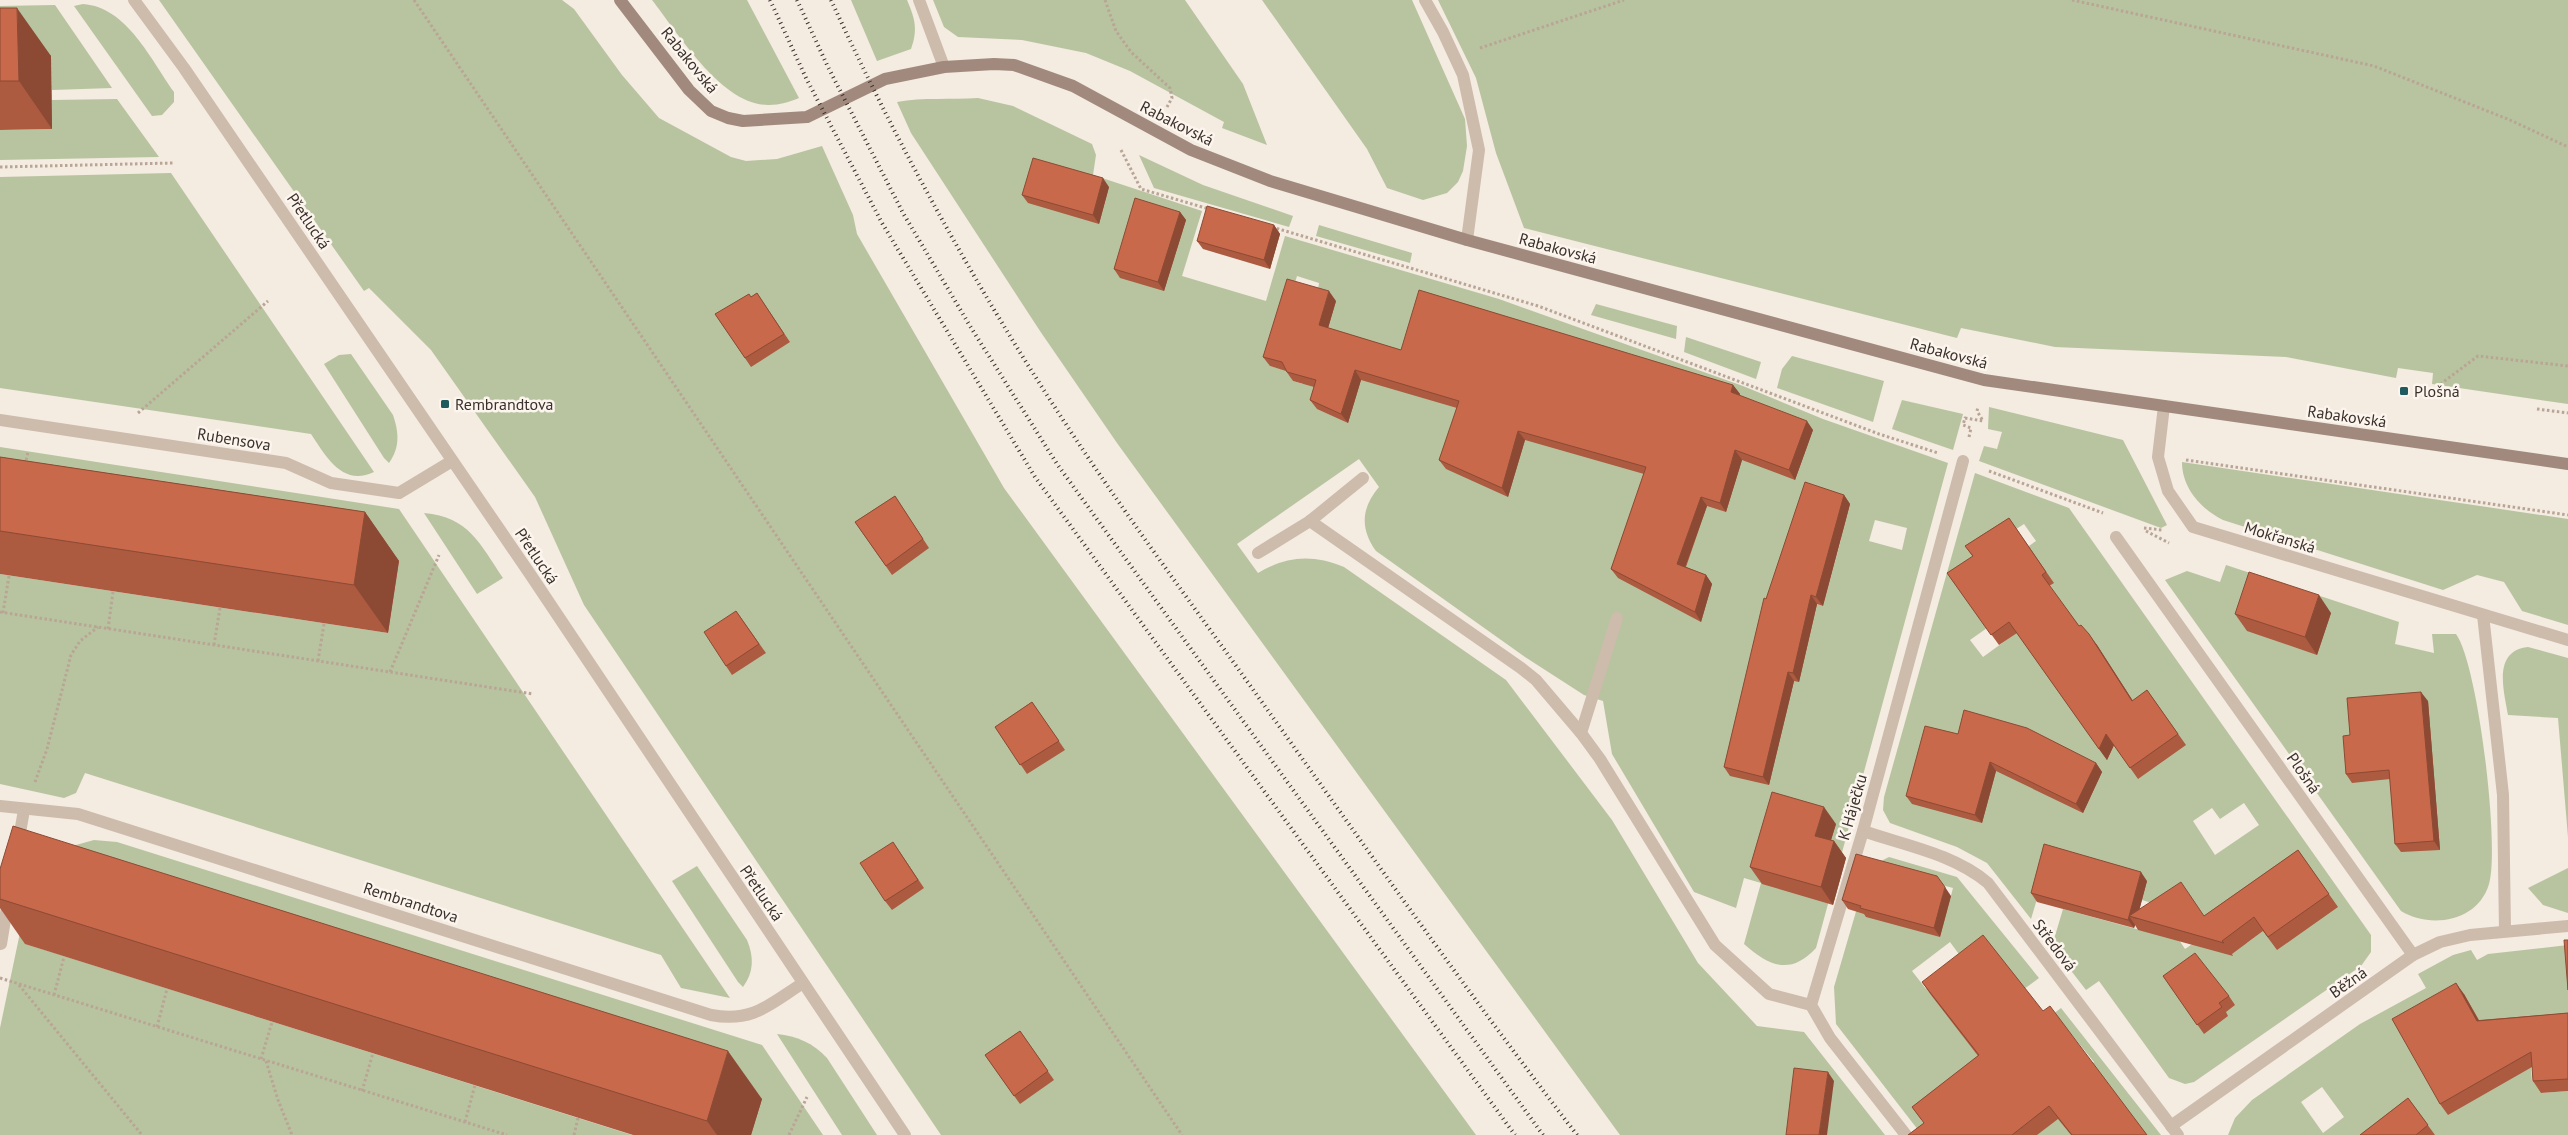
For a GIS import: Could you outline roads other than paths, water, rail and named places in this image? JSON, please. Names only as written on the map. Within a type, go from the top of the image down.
[{"type":"main road","name":"Rabakovská","points":[[620,0],[689,90],[711,111],[743,121],[808,117],[885,79],[944,67],[994,64],[1014,65],[1073,86],[1191,150],[1270,181],[1468,240],[1984,380],[2568,464]]},
{"type":"street","name":"Přetlucká","points":[[134,0],[255,171],[530,574],[905,1135]]},
{"type":"street","points":[[919,0],[944,67]]},
{"type":"street","points":[[1425,0],[1463,75],[1479,150],[1468,240]]},
{"type":"street","name":"Mokřanská","points":[[2164,406],[2158,457],[2168,491],[2193,527],[2568,640]]},
{"type":"street","name":"Rubensova","points":[[0,420],[286,463],[331,483],[400,493],[452,462]]},
{"type":"street","name":"K Háječku","points":[[1811,1005],[1863,831],[1962,462]]},
{"type":"street","points":[[1258,553],[1310,521],[1363,478]]},
{"type":"street","points":[[1310,521],[1536,680],[1581,733],[1600,759],[1715,945],[1769,994],[1811,1005],[1830,1038],[1906,1135]]},
{"type":"street","name":"Plošná","points":[[2116,537],[2413,955]]},
{"type":"street","points":[[2483,614],[2503,794],[2505,931]]},
{"type":"street","points":[[1581,733],[1617,618]]},
{"type":"street","name":"Rembrandtova","points":[[0,806],[24,810],[78,814],[726,1018],[752,1015],[803,983]]},
{"type":"street","points":[[16,858],[24,810]]},
{"type":"street","name":"Středová","points":[[1863,831],[1956,862],[1974,871],[1988,883],[2175,1131]]},
{"type":"street","points":[[1,944],[11,886]]},
{"type":"street","name":"Běžná","points":[[2175,1131],[2413,955],[2440,942],[2470,935],[2568,926]]},
{"type":"railway","points":[[770,0],[806,78],[882,223],[1035,477],[1515,1135]]},
{"type":"railway","points":[[797,0],[828,67],[903,213],[970,326],[1057,464],[1543,1135]]},
{"type":"railway","points":[[831,0],[858,58],[947,228],[1012,339],[1081,447],[1416,918],[1577,1135]]},
{"type":"place","name":"Plošná","points":[[2404,391]]},
{"type":"place","name":"Rembrandtova","points":[[445,404]]}]
